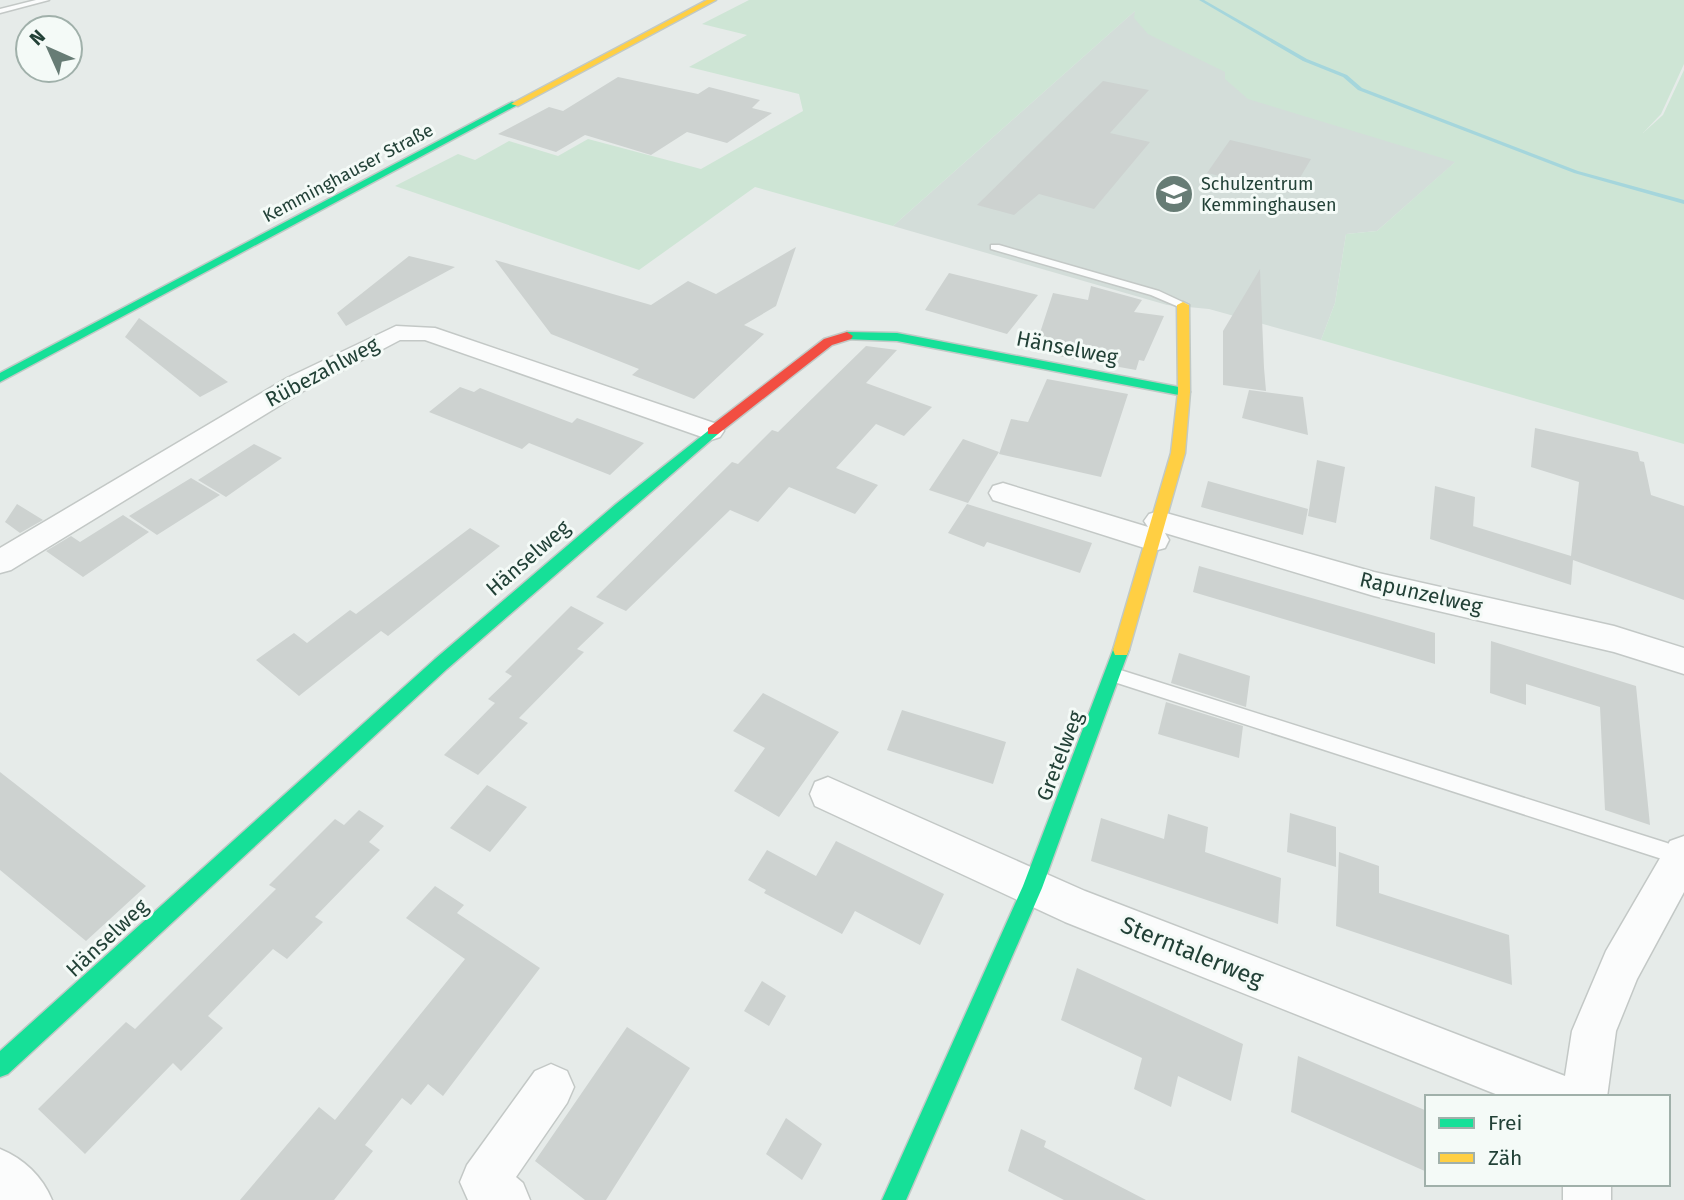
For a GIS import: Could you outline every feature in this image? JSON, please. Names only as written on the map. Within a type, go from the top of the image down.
[{"type":"street","name":"Kemminghauser Straße","points":[[0,378],[712,0]]},
{"type":"street","name":"Gretelweg","points":[[894,1200],[1032,888],[1114,675],[1178,453],[1184,392],[1183,305]]},
{"type":"street","name":"Hänselweg","points":[[0,1066],[338,752],[538,575],[711,431],[828,342],[844,334],[858,332],[1184,392]]},
{"type":"street","name":"Rübezahlweg","points":[[0,562],[296,384],[396,333],[427,333],[711,431]]},
{"type":"street","name":"Rapunzelweg","points":[[1003,493],[1374,584],[1614,639],[1684,661]]},
{"type":"street","name":"Sterntalerweg","points":[[828,793],[1032,888],[1556,1095]]},
{"type":"street","points":[[1584,1095],[1594,1031],[1621,965],[1683,857]]},
{"type":"street","points":[[506,1200],[484,1182],[551,1087]]},
{"type":"street","points":[[0,1172],[28,1200]]},
{"type":"lane","points":[[0,11],[45,0]]},
{"type":"lane","points":[[995,247],[1155,293],[1183,305]]},
{"type":"lane","points":[[1114,675],[1683,857]]},
{"type":"shaded area","name":"Schulzentrum Kemminghausen","points":[[1136,10],[1468,151],[1377,231],[1346,234],[1335,303],[1321,340],[1209,309],[1167,305],[893,226]]},
{"type":"green space","points":[[749,0],[1684,0],[1684,64],[1661,114],[1643,133],[1663,115],[1684,70],[1684,444],[1321,340],[1335,303],[1346,234],[1377,231],[1455,162],[1248,99],[1225,79],[1225,72],[1148,34],[1134,18],[1135,11],[893,226],[755,187],[639,270],[395,186],[458,154],[475,160],[509,141],[558,156],[588,139],[701,169],[803,111],[799,94],[689,67],[747,35],[702,24]]},
{"type":"building","points":[[618,77],[698,94],[709,87],[760,100],[752,108],[772,113],[727,143],[687,132],[651,155],[585,135],[556,152],[498,134],[549,107],[563,111]]},
{"type":"building","points":[[1103,81],[1149,90],[1110,133],[1150,142],[1094,209],[1039,194],[1014,215],[977,205]]},
{"type":"building","points":[[1230,140],[1311,159],[1291,193],[1207,173]]},
{"type":"building","points":[[796,247],[776,306],[744,325],[764,334],[694,399],[632,375],[639,369],[551,334],[495,260],[651,305],[688,281],[716,294]]},
{"type":"building","points":[[409,256],[455,267],[346,326],[337,313]]},
{"type":"building","points":[[1260,269],[1266,391],[1223,385],[1223,331]]},
{"type":"building","points":[[949,273],[1038,295],[1007,334],[925,310]]},
{"type":"building","points":[[1091,286],[1142,300],[1134,312],[1164,316],[1144,361],[1139,360],[1136,370],[1058,356],[1060,349],[1037,342],[1053,293],[1088,300]]},
{"type":"building","points":[[139,318],[228,382],[200,397],[125,337]]},
{"type":"building","points":[[866,346],[897,350],[866,383],[932,407],[904,436],[876,424],[836,468],[878,485],[855,514],[789,487],[758,522],[730,510],[626,611],[596,597],[732,462],[738,464],[772,430],[778,432]]},
{"type":"building","points":[[1047,379],[1128,394],[1101,477],[999,454],[1011,419],[1028,422]]},
{"type":"building","points":[[460,387],[474,392],[480,388],[572,423],[577,418],[644,443],[610,475],[529,443],[522,449],[429,412]]},
{"type":"building","points":[[1249,390],[1303,397],[1308,435],[1242,418]]},
{"type":"building","points":[[1535,428],[1638,452],[1640,461],[1644,462],[1651,495],[1684,506],[1684,600],[1573,560],[1571,585],[1430,539],[1435,486],[1475,497],[1473,526],[1571,556],[1579,482],[1531,467]]},
{"type":"building","points":[[963,439],[999,452],[968,503],[929,490]]},
{"type":"building","points":[[254,444],[282,458],[226,497],[198,480]]},
{"type":"building","points":[[1317,460],[1345,467],[1336,523],[1308,516]]},
{"type":"building","points":[[191,478],[220,495],[157,535],[129,516]]},
{"type":"building","points":[[1208,481],[1308,509],[1303,535],[1201,507]]},
{"type":"building","points":[[17,504],[43,520],[20,533],[5,522]]},
{"type":"building","points":[[967,504],[1092,543],[1080,573],[987,542],[984,547],[948,533]]},
{"type":"building","points":[[123,515],[149,532],[83,577],[46,551],[71,536],[80,542]]},
{"type":"building","points":[[470,528],[500,546],[388,636],[381,631],[299,696],[256,660],[294,633],[307,643],[350,610],[356,614]]},
{"type":"building","points":[[1199,566],[1435,633],[1435,664],[1193,592]]},
{"type":"building","points":[[571,606],[604,623],[577,649],[584,652],[519,718],[528,723],[478,775],[444,755],[495,703],[488,699],[512,676],[505,672]]},
{"type":"building","points":[[1491,641],[1636,686],[1650,825],[1605,810],[1600,707],[1526,684],[1526,705],[1490,693]]},
{"type":"building","points":[[1179,653],[1250,676],[1246,707],[1171,683]]},
{"type":"building","points":[[763,693],[839,732],[779,817],[734,791],[765,748],[733,731]]},
{"type":"building","points":[[1166,702],[1243,726],[1239,758],[1158,734]]},
{"type":"building","points":[[902,710],[1006,742],[993,784],[887,750]]},
{"type":"building","points":[[0,772],[146,886],[86,941],[0,870]]},
{"type":"building","points":[[487,785],[527,807],[490,852],[450,828]]},
{"type":"building","points":[[359,810],[384,826],[369,842],[380,850],[315,917],[323,922],[287,959],[273,949],[208,1016],[223,1028],[181,1071],[173,1063],[85,1154],[38,1109],[126,1022],[135,1029],[276,889],[269,885],[335,819],[344,825]]},
{"type":"building","points":[[1290,813],[1336,827],[1336,867],[1287,852]]},
{"type":"building","points":[[1168,814],[1208,827],[1205,852],[1281,878],[1278,924],[1091,861],[1101,818],[1164,839]]},
{"type":"building","points":[[836,841],[944,894],[920,945],[855,911],[842,934],[764,893],[766,890],[748,880],[767,850],[816,876]]},
{"type":"building","points":[[1339,852],[1379,866],[1379,893],[1509,935],[1512,985],[1336,926]]},
{"type":"building","points":[[435,886],[464,905],[457,913],[540,968],[443,1096],[428,1084],[411,1105],[402,1098],[365,1145],[373,1151],[334,1200],[240,1200],[319,1107],[335,1120],[465,959],[406,918]]},
{"type":"building","points":[[1077,968],[1243,1044],[1231,1101],[1178,1076],[1171,1107],[1134,1089],[1142,1058],[1061,1020]]},
{"type":"building","points":[[762,981],[786,996],[769,1026],[744,1011]]},
{"type":"building","points":[[627,1027],[690,1068],[606,1200],[585,1200],[535,1161]]},
{"type":"building","points":[[1298,1056],[1425,1110],[1425,1171],[1291,1112]]},
{"type":"building","points":[[786,1118],[822,1144],[802,1180],[766,1154]]},
{"type":"building","points":[[1021,1129],[1046,1141],[1044,1147],[1146,1200],[1064,1200],[1008,1171]]},
{"type":"waterway","points":[[1201,0],[1305,60],[1345,76],[1360,89],[1576,172],[1684,202]]},
{"type":"traffic: fast","points":[[0,378],[515,104]]},
{"type":"traffic: fast","points":[[847,336],[897,337],[1184,392]]},
{"type":"traffic: fast","points":[[0,1066],[441,664],[621,507],[713,431]]},
{"type":"traffic: fast","points":[[894,1200],[1032,888],[1121,650]]},
{"type":"traffic: slow","points":[[515,104],[712,0]]},
{"type":"traffic: slow","points":[[1121,650],[1178,453],[1184,392],[1183,305]]},
{"type":"traffic: jam","points":[[713,431],[828,342],[847,336]]},
{"type":"place","name":"Schulzentrum Kemminghausen","points":[[1174,194]]}]
